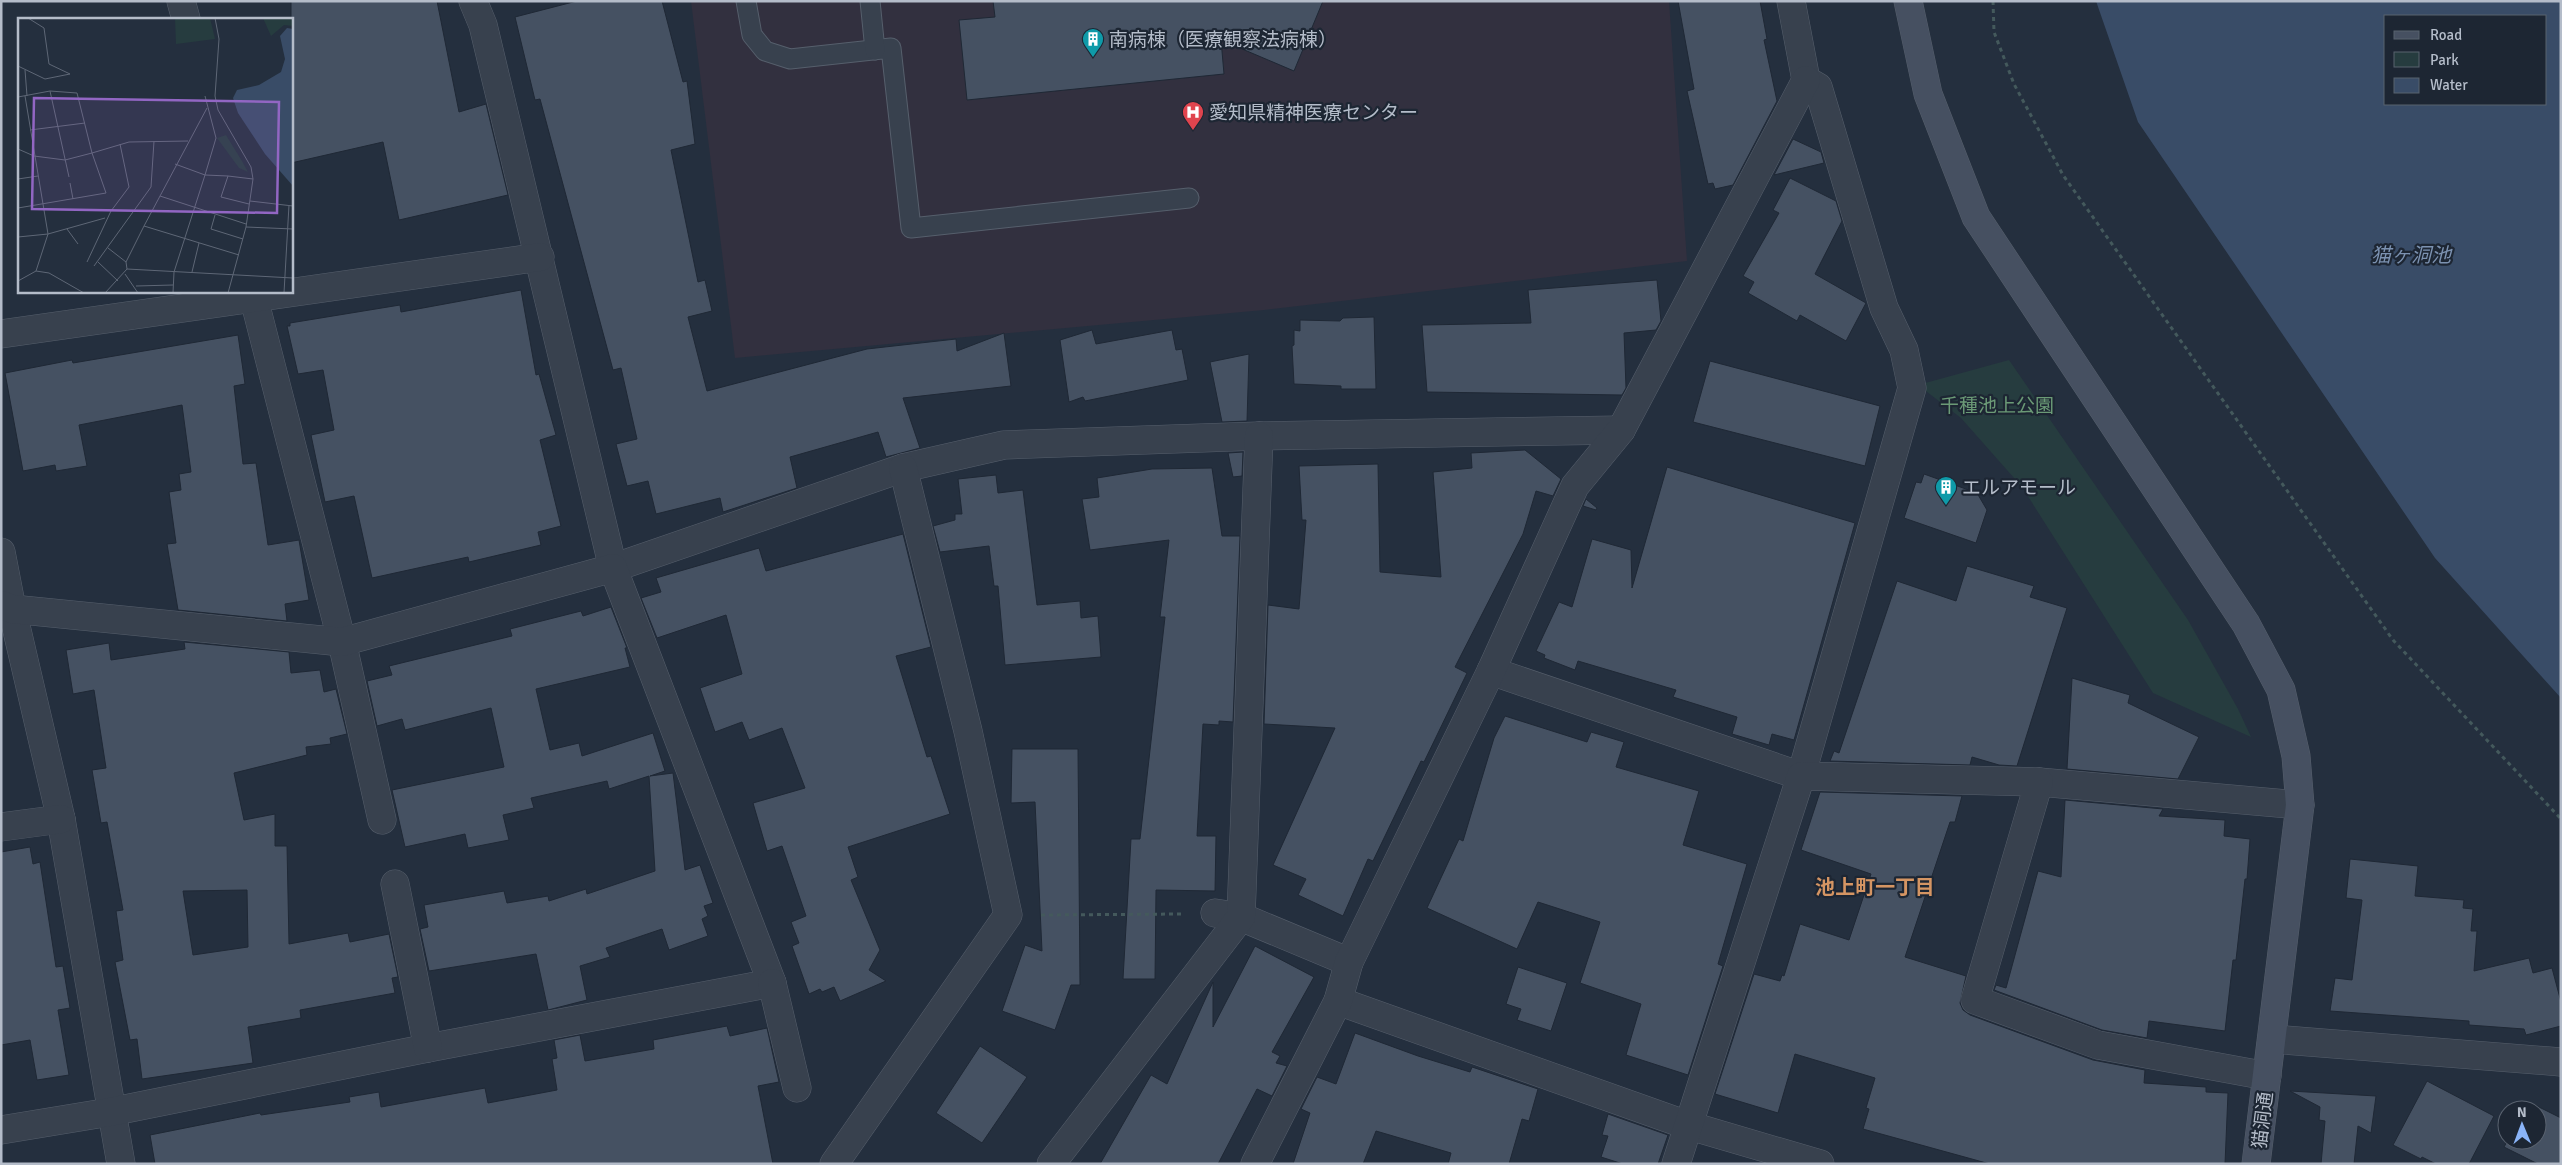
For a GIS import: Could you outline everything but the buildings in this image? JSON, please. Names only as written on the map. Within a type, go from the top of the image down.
[{"type":"street","points":[[182,1],[186,18]]},
{"type":"street","points":[[473,1],[483,25],[613,568],[772,983],[797,1088]]},
{"type":"street","points":[[1255,1164],[1338,1001],[1349,962],[1490,671],[1575,486],[1621,430],[1806,80],[1791,1]]},
{"type":"street","name":"猫洞通","points":[[1908,1],[1928,94],[1976,218],[2246,624],[2281,690],[2296,756],[2300,805],[2256,1164]]},
{"type":"street","points":[[1676,1164],[1801,776],[1912,388],[1904,350],[1884,308],[1818,87],[1806,80]]},
{"type":"street","points":[[292,290],[540,257]]},
{"type":"street","points":[[1,334],[276,292]]},
{"type":"street","points":[[253,295],[342,642],[382,820]]},
{"type":"street","points":[[6,607],[342,642],[613,568],[904,468],[1004,445],[1259,436],[1621,430]]},
{"type":"street","points":[[1051,1164],[1228,915],[1259,436]]},
{"type":"street","points":[[834,1164],[1008,915],[968,731],[904,468]]},
{"type":"street","points":[[1,552],[6,607],[61,819],[120,1164]]},
{"type":"street","points":[[1490,671],[1801,776],[2039,782],[2300,805]]},
{"type":"street","points":[[2039,782],[1975,1000],[2098,1045],[2267,1076]]},
{"type":"street","points":[[1,827],[61,819]]},
{"type":"street","points":[[395,884],[428,1048]]},
{"type":"street","points":[[1228,915],[1349,962]]},
{"type":"street","points":[[1,1130],[110,1112],[428,1048],[772,983]]},
{"type":"street","points":[[1338,1001],[1687,1125],[1820,1164]]},
{"type":"street","points":[[2272,1039],[2561,1062]]},
{"type":"lane","points":[[746,1],[752,35],[765,51],[790,59],[892,48],[911,228],[1189,198]]},
{"type":"lane","points":[[870,1],[875,50]]},
{"type":"path","points":[[1993,1],[1994,32],[2014,84],[2063,175],[2393,640],[2561,819]]},
{"type":"path","points":[[1008,915],[1228,915]]},
{"type":"shaded area","name":"愛知県精神医療センター","points":[[691,1],[1669,1],[1687,261],[1264,310],[735,358]]},
{"type":"green space","name":"千種池上公園","points":[[2009,360],[2188,620],[2238,709],[2251,737],[2153,693],[2022,487],[1961,418],[1918,385]]},
{"type":"water","name":"猫ヶ洞池","points":[[2096,1],[2561,1],[2561,698],[2435,558],[2138,122]]},
{"type":"place","name":"南病棟（医療観察法病棟）","points":[[1093,58]]},
{"type":"place","name":"愛知県精神医療センター","points":[[1193,131]]},
{"type":"place","name":"エルアモール","points":[[1946,506]]},
{"type":"district","name":"池上町一丁目","points":[[1875,887]]}]
